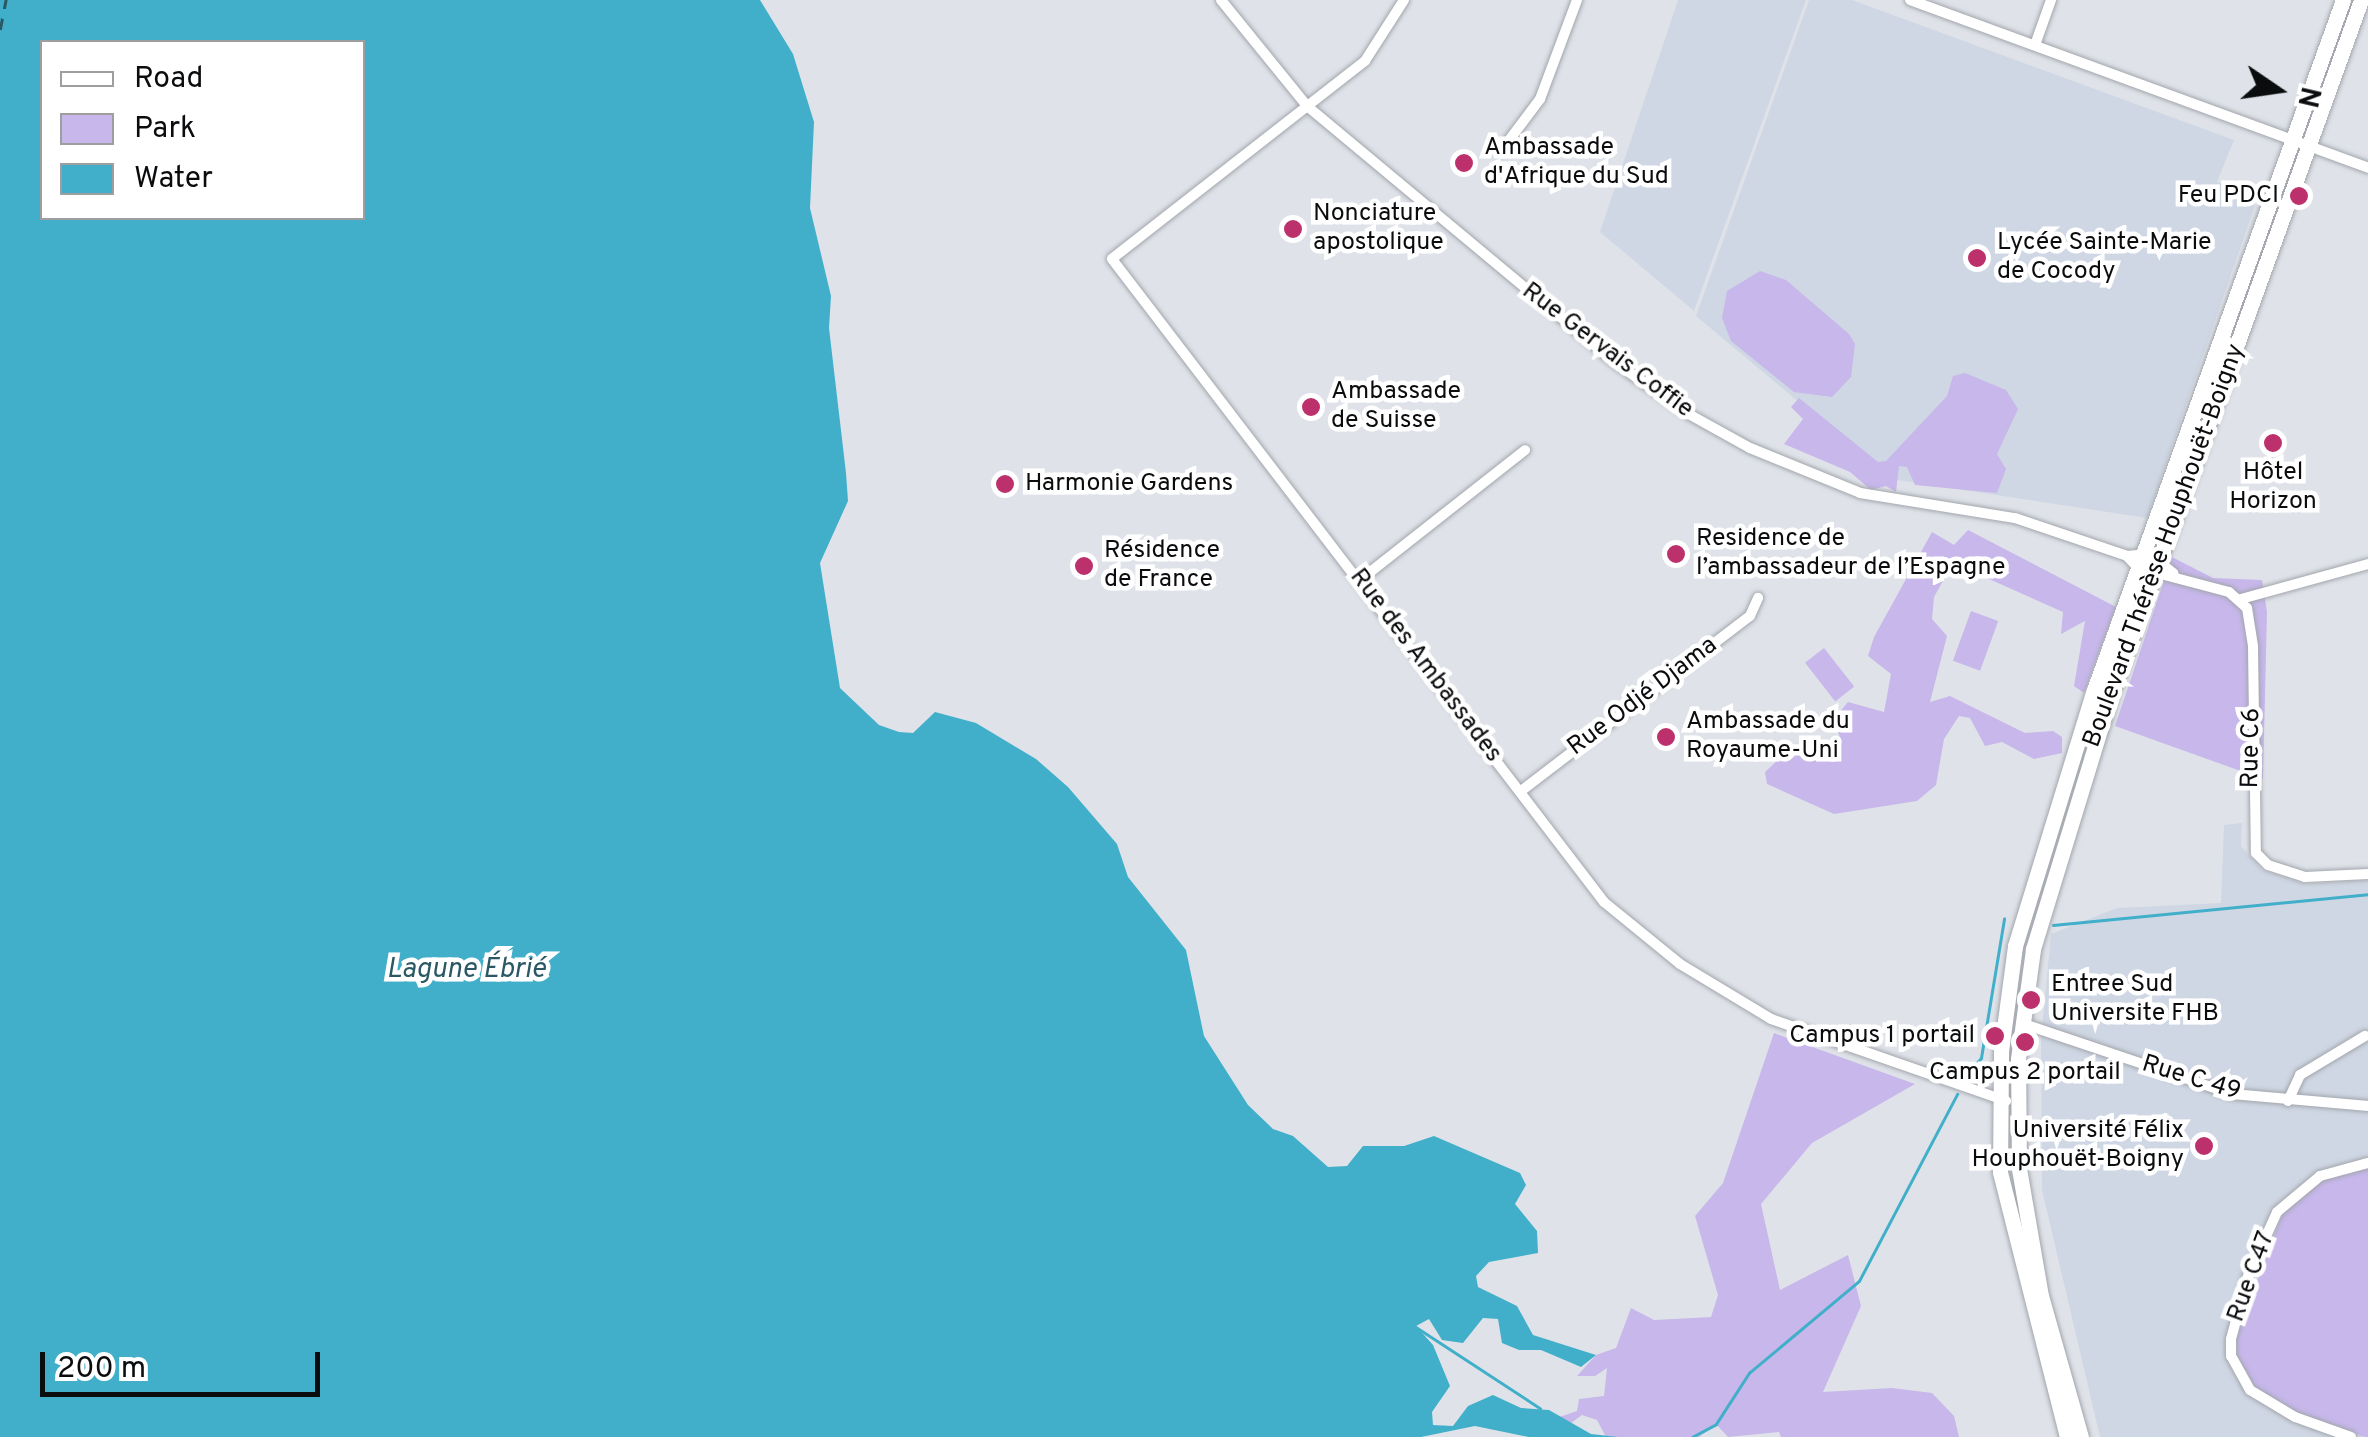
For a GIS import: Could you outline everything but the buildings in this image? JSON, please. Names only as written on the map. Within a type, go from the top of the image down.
[{"type":"main road","name":"Boulevard Thérèse Houphouët-Boigny","points":[[2067,1437],[2004,1198],[1998,1100],[2003,1018],[2026,903],[2343,0]]},
{"type":"main road","name":"Boulevard Thérèse Houphouët-Boigny","points":[[2081,1437],[2038,1282],[2019,1168],[2016,1104],[2020,1023],[2070,816],[2145,562],[2361,0]]},
{"type":"street","name":"Rue Gervais Coffie","points":[[1221,0],[1307,106],[1613,361],[1719,432],[1860,493],[2015,518],[2145,562]]},
{"type":"street","points":[[1307,106],[1365,61],[1404,0]]},
{"type":"street","points":[[1501,151],[1540,99],[1577,0]]},
{"type":"street","points":[[1910,0],[2368,168]]},
{"type":"street","points":[[2036,45],[2051,0]]},
{"type":"street","name":"Rue des Ambassades","points":[[1307,106],[1112,259],[1604,902],[1728,996],[1771,1019],[2016,1104]]},
{"type":"street","points":[[1360,580],[1525,450]]},
{"type":"street","points":[[2145,562],[2241,599],[2368,564]]},
{"type":"street","name":"Rue Odjé Djama","points":[[1521,791],[1750,616],[1758,598]]},
{"type":"street","name":"Rue C6","points":[[2241,599],[2254,647],[2256,853],[2268,865],[2305,877],[2368,874]]},
{"type":"street","name":"Rue C 49","points":[[2020,1023],[2232,1094],[2368,1106]]},
{"type":"street","points":[[2288,1101],[2300,1075],[2365,1036]]},
{"type":"street","name":"Rue C47","points":[[2351,1437],[2295,1418],[2240,1377],[2231,1356],[2235,1316],[2277,1212],[2320,1176],[2368,1163]]},
{"type":"shaded area","points":[[1678,0],[1806,0],[1694,311],[1600,232]]},
{"type":"shaded area","name":"Lycée Sainte-Marie de Cocody","points":[[1809,0],[1852,0],[2234,140],[2217,182],[2257,199],[2147,518],[1891,479],[1696,316]]},
{"type":"shaded area","name":"Université Félix Houphouët-Boigny","points":[[2242,823],[2241,846],[2262,870],[2306,884],[2368,880],[2368,1437],[2100,1437],[2042,1190],[2041,1039],[2051,934],[2117,908],[2221,903],[2224,825]]},
{"type":"green space","points":[[1760,271],[1786,280],[1849,334],[1855,344],[1851,377],[1832,397],[1794,392],[1731,341],[1722,318],[1727,291]]},
{"type":"green space","points":[[1965,373],[2006,390],[2018,409],[1997,454],[2006,469],[1997,493],[1915,485],[1907,467],[1899,466],[1896,492],[1886,486],[1871,490],[1850,472],[1784,444],[1803,419],[1791,407],[1799,398],[1878,462],[1886,461],[1947,396],[1953,376]]},
{"type":"green space","points":[[1968,530],[2116,607],[2084,693],[2074,686],[2085,621],[2061,634],[2063,612],[1953,563],[1934,597],[1932,619],[1947,636],[1930,702],[1950,696],[2025,733],[2053,731],[2062,737],[2062,753],[2034,759],[2002,742],[1985,746],[1970,718],[1959,716],[1944,739],[1936,785],[1917,801],[1834,814],[1767,784],[1765,772],[1779,759],[1820,744],[1829,759],[1835,758],[1842,742],[1833,720],[1848,702],[1884,712],[1891,674],[1868,656],[1874,637],[1932,532],[1954,545]]},
{"type":"green space","points":[[2172,557],[2213,578],[2262,580],[2267,612],[2263,779],[2115,726]]},
{"type":"green space","points":[[1971,611],[1998,621],[1980,671],[1953,661]]},
{"type":"green space","points":[[1824,648],[1854,687],[1835,701],[1805,663]]},
{"type":"green space","points":[[1774,1033],[1915,1084],[1812,1143],[1761,1204],[1780,1290],[1848,1255],[1861,1306],[1823,1392],[1892,1388],[1932,1393],[1954,1416],[1959,1437],[1781,1437],[1779,1432],[1728,1437],[1716,1424],[1699,1437],[1606,1437],[1597,1420],[1582,1415],[1571,1423],[1559,1417],[1577,1411],[1579,1399],[1604,1396],[1607,1368],[1595,1376],[1577,1376],[1596,1355],[1616,1348],[1631,1308],[1654,1320],[1711,1317],[1718,1295],[1695,1216],[1723,1183]]},
{"type":"green space","points":[[2368,1168],[2365,1437],[2295,1413],[2255,1387],[2237,1355],[2236,1339],[2282,1215],[2322,1180]]},
{"type":"water","name":"Lagune Ébrié","points":[[0,0],[760,0],[793,54],[814,122],[810,208],[831,296],[829,328],[848,501],[820,563],[840,688],[879,725],[899,732],[913,733],[935,712],[976,723],[1036,759],[1068,787],[1117,844],[1128,877],[1186,950],[1204,1036],[1248,1105],[1273,1129],[1293,1136],[1328,1167],[1347,1166],[1363,1146],[1404,1146],[1434,1136],[1520,1173],[1526,1185],[1515,1204],[1537,1231],[1538,1253],[1489,1262],[1476,1276],[1478,1287],[1517,1306],[1533,1335],[1596,1355],[1581,1367],[1541,1350],[1519,1350],[1502,1343],[1498,1319],[1483,1318],[1463,1343],[1442,1340],[1429,1319],[1416,1326],[1433,1345],[1450,1386],[1432,1412],[1433,1425],[1453,1426],[1468,1406],[1493,1395],[1521,1408],[1549,1410],[1591,1434],[1618,1437],[1529,1437],[1475,1426],[1421,1437],[0,1437]]},
{"type":"waterway","points":[[2053,925],[2368,894]]},
{"type":"waterway","points":[[1968,1072],[1981,1058],[2004,919]]},
{"type":"waterway","points":[[1692,1437],[1716,1424],[1749,1373],[1859,1281],[1957,1094]]},
{"type":"waterway","points":[[1413,1325],[1540,1408]]},
{"type":"ferry route","points":[[0,30],[6,0]]},
{"type":"place","name":"Ambassade d'Afrique du Sud","points":[[1464,163]]},
{"type":"place","name":"Feu PDCI","points":[[2299,196]]},
{"type":"place","name":"Nonciature apostolique","points":[[1293,229]]},
{"type":"place","name":"Lycée Sainte-Marie de Cocody","points":[[1977,258]]},
{"type":"place","name":"Ambassade de Suisse","points":[[1311,407]]},
{"type":"place","name":"Hôtel Horizon","points":[[2273,443]]},
{"type":"place","name":"Harmonie Gardens","points":[[1005,484]]},
{"type":"place","name":"Residence de l’ambassadeur de l’Espagne","points":[[1676,554]]},
{"type":"place","name":"Résidence de France","points":[[1084,566]]},
{"type":"place","name":"Ambassade du Royaume-Uni","points":[[1666,737]]},
{"type":"place","name":"Entree Sud Universite FHB","points":[[2031,1000]]},
{"type":"place","name":"Campus 1 portail","points":[[1995,1036]]},
{"type":"place","name":"Campus 2 portail","points":[[2025,1042]]},
{"type":"place","name":"Université Félix Houphouët-Boigny","points":[[2204,1146]]}]
